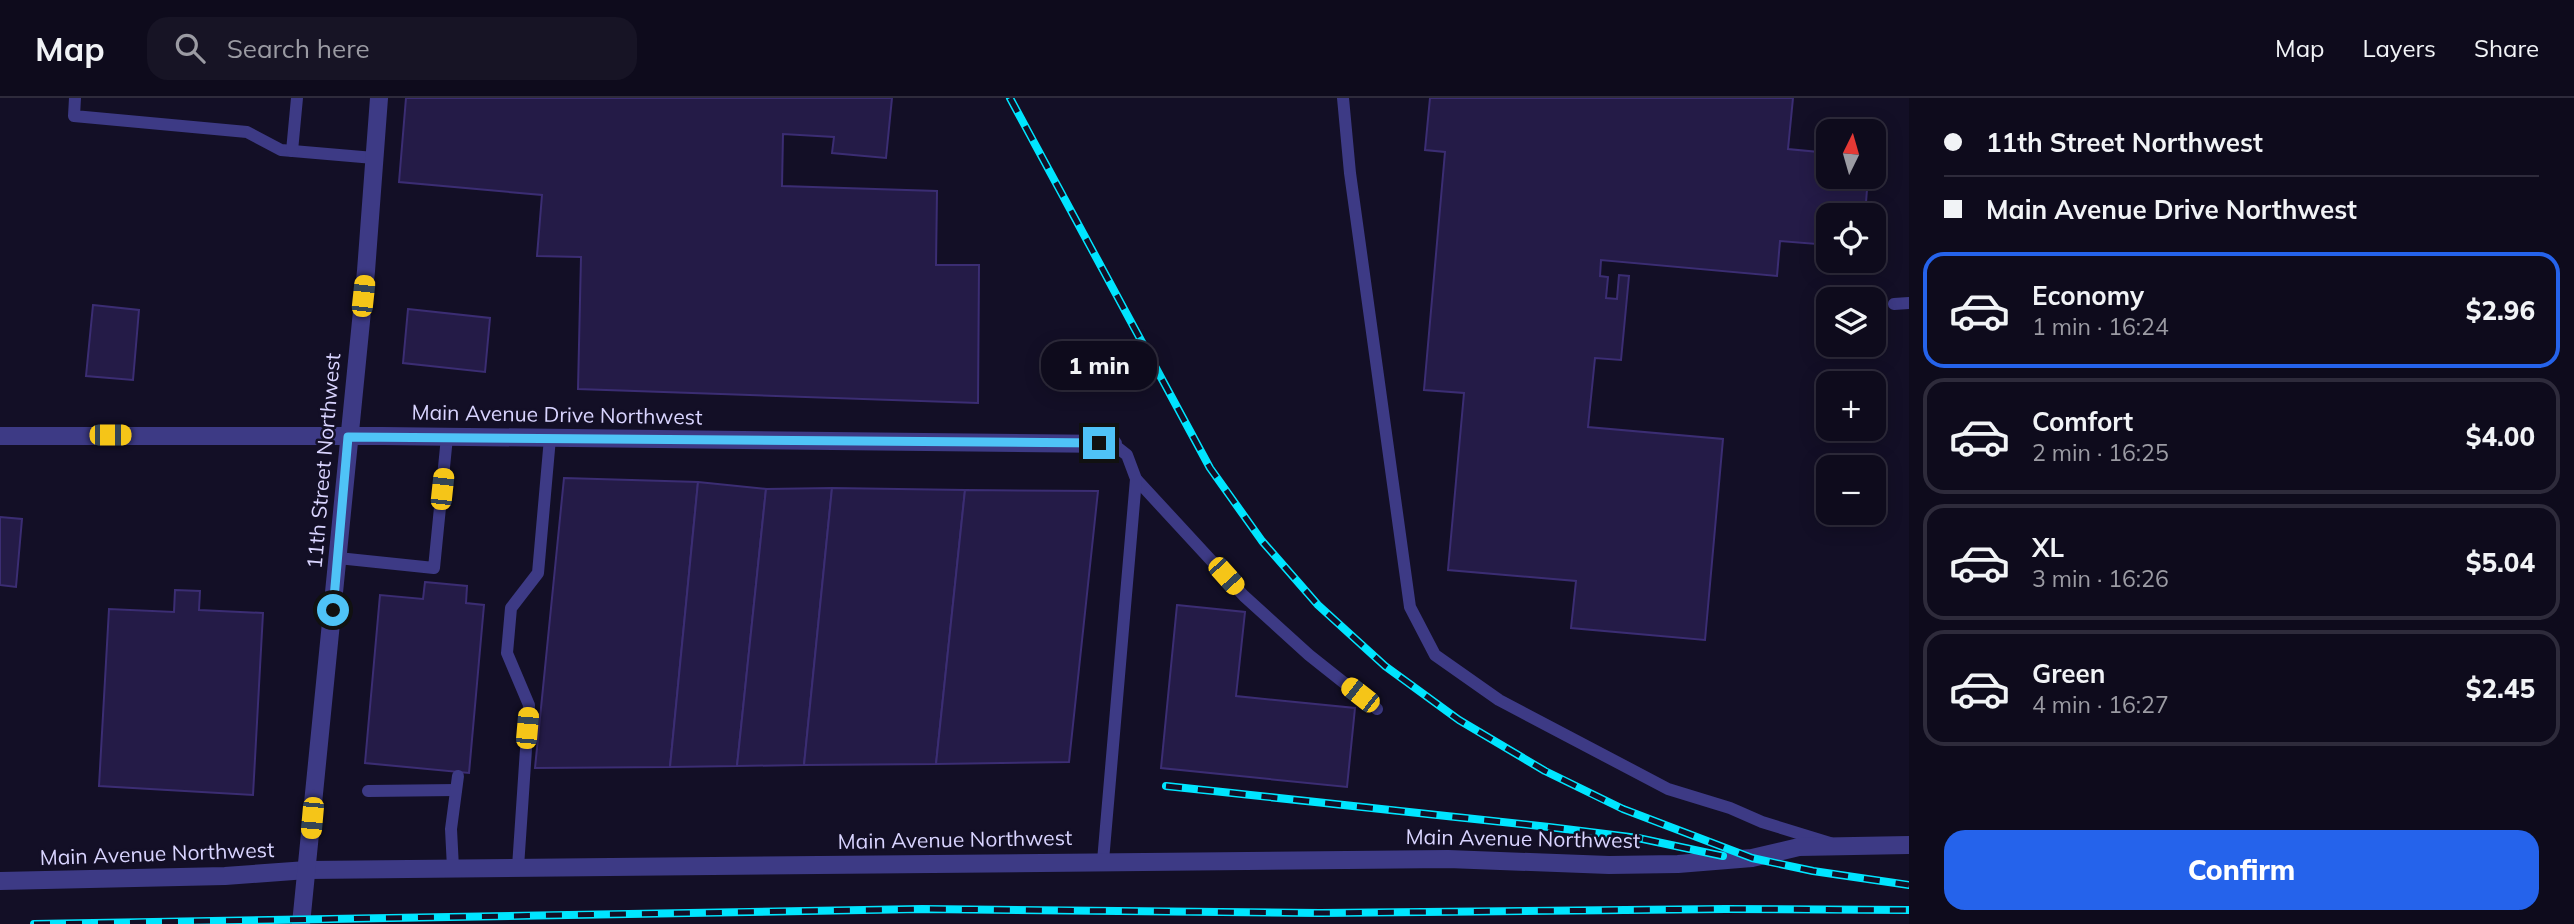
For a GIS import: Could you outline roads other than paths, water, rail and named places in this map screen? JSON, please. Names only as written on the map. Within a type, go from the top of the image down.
[{"type":"street","name":"11th Street Northwest","points":[[301,924],[366,271],[379,98]]},
{"type":"street","name":"Main Avenue Drive Northwest","points":[[0,436],[447,437],[1113,444]]},
{"type":"street","name":"Main Avenue Northwest","points":[[0,881],[225,876],[307,870],[1103,861],[1448,859],[1609,865],[1664,864],[1752,858],[1799,847],[1909,845]]},
{"type":"lane","points":[[75,98],[74,116],[247,132],[281,150],[374,158]]},
{"type":"lane","points":[[292,151],[296,98]]},
{"type":"lane","points":[[1343,98],[1350,173],[1410,607],[1435,655],[1499,700],[1668,789],[1839,846]]},
{"type":"lane","points":[[1894,303],[1909,303]]},
{"type":"lane","points":[[338,558],[434,568],[447,437]]},
{"type":"lane","points":[[518,867],[529,705],[507,653],[511,608],[538,573],[550,438]]},
{"type":"lane","points":[[1113,444],[1127,455],[1136,479],[1244,596],[1309,655],[1377,709]]},
{"type":"lane","points":[[1103,861],[1136,479]]},
{"type":"lane","points":[[453,868],[451,829],[458,776]]},
{"type":"lane","points":[[368,791],[456,790]]},
{"type":"railway","points":[[1010,98],[1210,468],[1262,541],[1318,605],[1385,666],[1459,720],[1545,771],[1623,809],[1752,858],[1813,871],[1909,885]]},
{"type":"railway","points":[[1166,786],[1638,838],[1723,856]]},
{"type":"railway","points":[[34,924],[922,909],[1320,913],[1909,910]]}]
